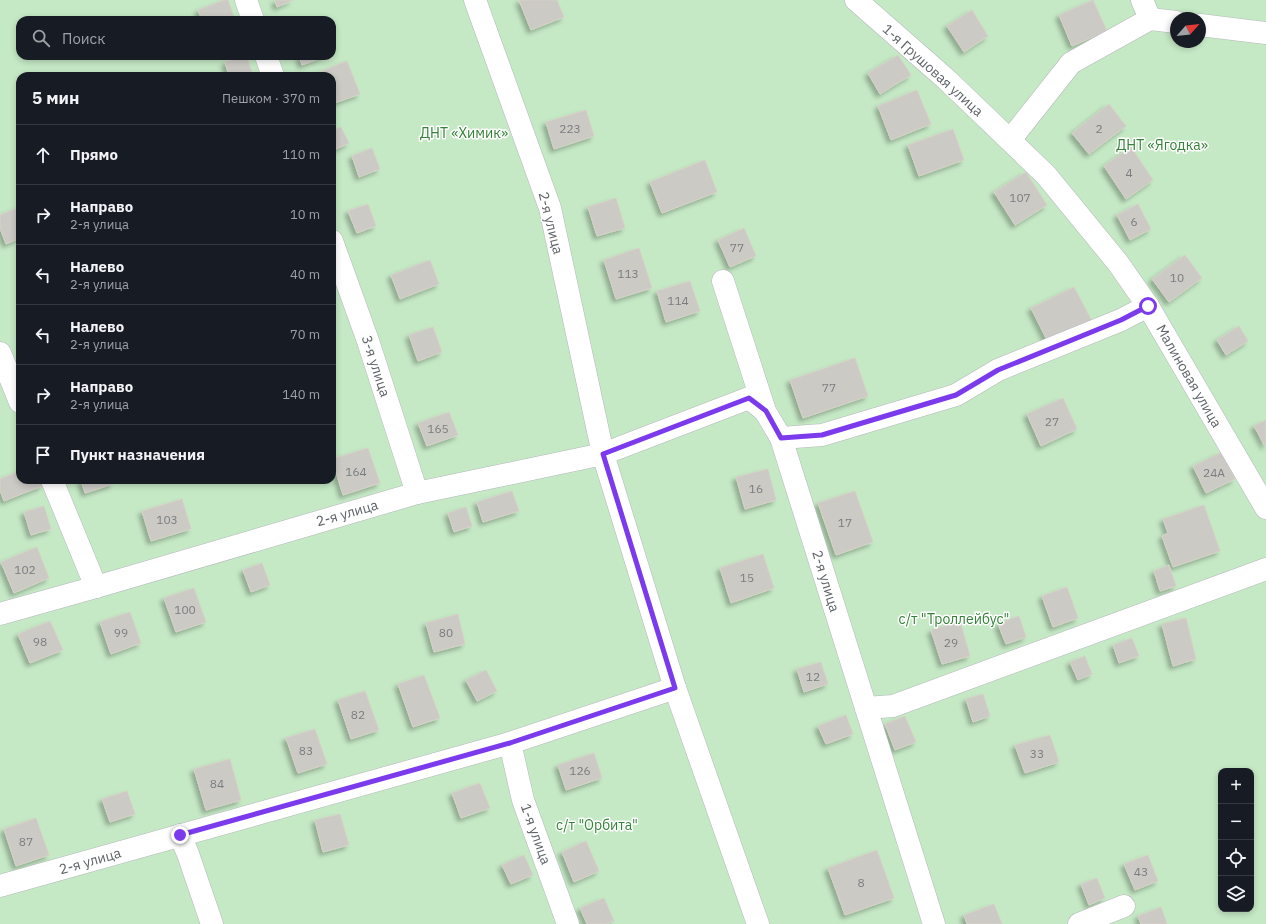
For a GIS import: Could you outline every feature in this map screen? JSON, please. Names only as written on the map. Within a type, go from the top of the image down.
[{"type":"street","points":[[246,0],[252,16]]},
{"type":"street","name":"2-я улица","points":[[475,0],[550,208],[603,454],[675,688],[758,924]]},
{"type":"street","name":"1-я Грушовая улица","points":[[856,0],[946,79],[1010,140]]},
{"type":"street","points":[[1010,140],[1071,62],[1146,9],[1170,19]]},
{"type":"street","points":[[1206,26],[1266,33]]},
{"type":"street","points":[[267,60],[272,72]]},
{"type":"street","name":"Малиновая улица","points":[[1010,140],[1046,175],[1118,262],[1148,306],[1266,508]]},
{"type":"street","name":"3-я улица","points":[[336,252],[368,341],[417,493]]},
{"type":"street","points":[[723,281],[766,411]]},
{"type":"street","points":[[781,438],[822,435],[956,395],[998,370],[1121,320],[1148,306]]},
{"type":"street","points":[[0,352],[16,392]]},
{"type":"street","name":"2-я улица","points":[[0,614],[417,493],[603,454],[749,398],[766,411],[781,438],[934,924]]},
{"type":"street","points":[[54,484],[96,587]]},
{"type":"street","points":[[866,708],[894,706],[1266,569]]},
{"type":"street","name":"2-я улица","points":[[0,886],[510,743],[675,688]]},
{"type":"street","name":"1-я улица","points":[[510,743],[523,800],[568,924]]},
{"type":"street","points":[[180,835],[212,924]]},
{"type":"street","points":[[1079,924],[1124,906]]},
{"type":"green space","points":[[0,0],[1266,0],[1266,924],[0,924]]},
{"type":"building","points":[[224,0],[228,0],[234,16],[200,16],[198,10]]},
{"type":"building","points":[[275,0],[293,0],[277,7]]},
{"type":"building","points":[[519,0],[557,0],[564,17],[531,30]]},
{"type":"building","points":[[1093,0],[1107,31],[1072,46],[1059,15]]},
{"type":"building","points":[[972,10],[988,36],[964,52],[947,26]]},
{"type":"building","points":[[898,55],[911,75],[880,94],[868,73]]},
{"type":"building","points":[[232,60],[248,60],[252,72],[228,72],[225,62]]},
{"type":"building","points":[[300,60],[315,60],[302,65]]},
{"type":"building","points":[[347,61],[360,94],[336,103],[336,72],[320,72]]},
{"type":"building","points":[[917,90],[931,124],[891,140],[878,106]]},
{"type":"building","points":[[1109,104],[1126,126],[1089,154],[1072,133]]},
{"type":"building","points":[[586,110],[594,136],[554,149],[546,122]]},
{"type":"building","points":[[341,127],[349,143],[336,149],[336,129]]},
{"type":"building","points":[[953,129],[964,160],[919,176],[908,145]]},
{"type":"building","points":[[1131,147],[1153,180],[1126,199],[1104,166]]},
{"type":"building","points":[[372,148],[380,169],[359,177],[352,156]]},
{"type":"building","points":[[705,160],[717,192],[662,213],[650,182]]},
{"type":"building","points":[[1026,172],[1047,205],[1015,225],[994,192]]},
{"type":"building","points":[[616,198],[625,228],[597,236],[588,207]]},
{"type":"building","points":[[368,204],[376,226],[357,233],[348,211]]},
{"type":"building","points":[[1138,204],[1151,229],[1130,240],[1117,215]]},
{"type":"building","points":[[16,209],[16,240],[6,244],[0,228],[0,215]]},
{"type":"building","points":[[744,228],[756,256],[730,267],[718,240]]},
{"type":"building","points":[[639,248],[652,288],[616,299],[604,260]]},
{"type":"building","points":[[1185,255],[1202,278],[1169,302],[1152,279]]},
{"type":"building","points":[[430,260],[439,284],[400,299],[391,275]]},
{"type":"building","points":[[690,281],[700,311],[666,322],[657,291]]},
{"type":"building","points":[[1074,287],[1093,323],[1049,344],[1031,308]]},
{"type":"building","points":[[1239,326],[1248,341],[1226,355],[1217,340]]},
{"type":"building","points":[[433,327],[442,352],[418,361],[409,335]]},
{"type":"building","points":[[855,358],[868,396],[803,418],[790,380]]},
{"type":"building","points":[[1063,398],[1077,429],[1041,446],[1027,414]]},
{"type":"building","points":[[449,412],[458,435],[427,446],[418,423]]},
{"type":"building","points":[[1266,420],[1266,446],[1265,446],[1254,426]]},
{"type":"building","points":[[368,448],[380,483],[343,495],[336,472],[336,458]]},
{"type":"building","points":[[1222,452],[1235,479],[1206,493],[1193,466]]},
{"type":"building","points":[[768,469],[776,500],[745,509],[736,477]]},
{"type":"building","points":[[16,473],[16,484],[41,484],[42,486],[4,501],[0,490],[0,479]]},
{"type":"building","points":[[82,484],[113,484],[85,493]]},
{"type":"building","points":[[512,491],[519,511],[483,522],[477,502]]},
{"type":"building","points":[[855,491],[873,542],[836,555],[818,503]]},
{"type":"building","points":[[182,499],[191,529],[151,541],[142,511]]},
{"type":"building","points":[[1204,505],[1220,551],[1173,567],[1162,536],[1168,533],[1163,519]]},
{"type":"building","points":[[44,506],[51,529],[31,535],[24,512]]},
{"type":"building","points":[[466,507],[472,526],[454,532],[448,513]]},
{"type":"building","points":[[37,547],[49,578],[14,593],[1,562]]},
{"type":"building","points":[[763,554],[774,588],[731,603],[720,568]]},
{"type":"building","points":[[262,563],[270,585],[251,592],[243,570]]},
{"type":"building","points":[[1169,565],[1176,586],[1160,591],[1154,571]]},
{"type":"building","points":[[1067,587],[1078,618],[1053,627],[1042,596]]},
{"type":"building","points":[[194,588],[206,622],[176,632],[164,598]]},
{"type":"building","points":[[130,612],[141,643],[111,654],[100,622]]},
{"type":"building","points":[[458,614],[465,644],[434,652],[426,623]]},
{"type":"building","points":[[1019,616],[1026,637],[1006,644],[998,624]]},
{"type":"building","points":[[1186,618],[1196,659],[1173,666],[1162,624]]},
{"type":"building","points":[[50,621],[63,650],[30,663],[18,634]]},
{"type":"building","points":[[960,621],[970,656],[942,664],[931,630]]},
{"type":"building","points":[[1132,638],[1139,656],[1119,663],[1113,645]]},
{"type":"building","points":[[1085,656],[1092,674],[1078,680],[1070,662]]},
{"type":"building","points":[[821,662],[828,684],[804,692],[797,669]]},
{"type":"building","points":[[486,670],[497,691],[477,701],[466,680]]},
{"type":"building","points":[[424,675],[440,718],[413,727],[398,684]]},
{"type":"building","points":[[365,691],[379,730],[351,739],[338,700]]},
{"type":"building","points":[[983,694],[990,716],[973,722],[966,699]]},
{"type":"building","points":[[846,715],[853,734],[826,744],[818,726]]},
{"type":"building","points":[[905,716],[916,742],[895,750],[885,724]]},
{"type":"building","points":[[315,729],[327,764],[298,773],[286,738]]},
{"type":"building","points":[[1050,735],[1059,762],[1025,773],[1015,745]]},
{"type":"building","points":[[594,753],[602,778],[566,790],[558,765]]},
{"type":"building","points":[[230,759],[241,800],[206,810],[194,769]]},
{"type":"building","points":[[480,783],[490,808],[461,818],[452,793]]},
{"type":"building","points":[[127,791],[135,814],[110,822],[102,799]]},
{"type":"building","points":[[340,814],[349,845],[323,852],[315,820]]},
{"type":"building","points":[[36,818],[49,855],[16,866],[4,829]]},
{"type":"building","points":[[586,841],[599,871],[574,882],[562,852]]},
{"type":"building","points":[[877,850],[894,898],[845,915],[828,868]]},
{"type":"building","points":[[524,855],[533,875],[511,884],[502,865]]},
{"type":"building","points":[[1148,855],[1158,881],[1135,890],[1124,864]]},
{"type":"building","points":[[1097,878],[1105,898],[1089,905],[1081,884]]},
{"type":"building","points":[[604,898],[614,921],[606,924],[587,924],[580,908]]},
{"type":"building","points":[[994,904],[1002,924],[967,924],[964,915]]},
{"type":"building","points":[[1161,907],[1167,924],[1141,924],[1138,916]]},
{"type":"route","points":[[180,835],[510,743],[675,688],[603,454],[749,398],[766,411],[781,438],[822,435],[956,395],[998,370],[1121,320],[1148,306]]},
{"type":"park label","name":"ДНТ «Химик»","points":[[464,133]]},
{"type":"park label","name":"ДНТ «Ягодка»","points":[[1162,145]]},
{"type":"park label","name":"с/т \"Троллейбус\"","points":[[954,619]]},
{"type":"park label","name":"с/т \"Орбита\"","points":[[597,825]]}]
